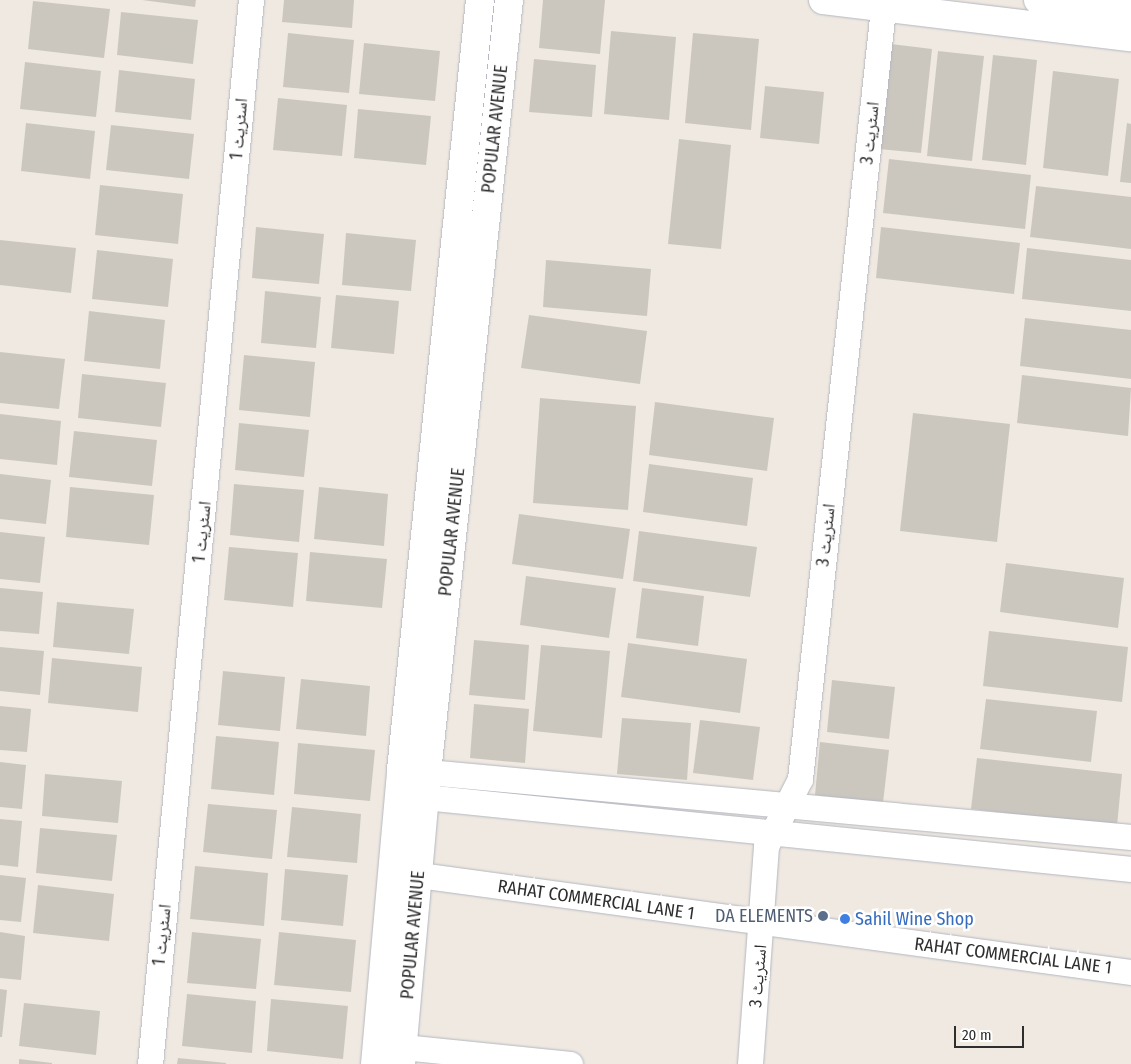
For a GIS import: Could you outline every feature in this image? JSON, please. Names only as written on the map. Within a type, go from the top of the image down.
[{"type":"street","name":"اسٹریٹ 1","points":[[150,1064],[251,0]]},
{"type":"street","name":"POPULAR AVENUE","points":[[402,1056],[419,875],[413,783],[480,0]]},
{"type":"street","name":"POPULAR AVENUE","points":[[375,1064],[413,783],[509,0]]},
{"type":"street","points":[[822,0],[884,3],[1131,37]]},
{"type":"street","points":[[1038,0],[1131,11]]},
{"type":"street","name":"اسٹریٹ 3","points":[[750,1064],[762,924],[766,846],[790,803],[800,779],[884,3]]},
{"type":"street","points":[[413,783],[790,803],[1131,837]]},
{"type":"street","points":[[413,783],[772,835],[1131,870]]},
{"type":"street","name":"RAHAT COMMERCIAL LANE 1","points":[[419,875],[762,924],[1131,972]]},
{"type":"street","points":[[402,1056],[570,1064]]},
{"type":"building","points":[[142,0],[196,0],[195,7]]},
{"type":"building","points":[[284,0],[354,0],[352,28],[282,22]]},
{"type":"building","points":[[543,0],[605,0],[600,54],[539,48]]},
{"type":"building","points":[[33,1],[110,9],[104,58],[28,49]]},
{"type":"building","points":[[121,12],[198,20],[193,64],[117,55]]},
{"type":"building","points":[[611,31],[676,37],[669,120],[604,114]]},
{"type":"building","points":[[288,33],[354,40],[349,93],[283,87]]},
{"type":"building","points":[[693,33],[759,39],[751,130],[685,123]]},
{"type":"building","points":[[364,43],[440,51],[435,101],[359,94]]},
{"type":"building","points":[[891,44],[932,49],[921,153],[879,149]]},
{"type":"building","points":[[938,51],[984,56],[972,161],[927,156]]},
{"type":"building","points":[[993,55],[1037,60],[1026,165],[982,160]]},
{"type":"building","points":[[534,59],[596,65],[592,117],[529,112]]},
{"type":"building","points":[[25,62],[101,71],[96,117],[20,109]]},
{"type":"building","points":[[119,70],[195,79],[191,120],[115,112]]},
{"type":"building","points":[[1053,71],[1119,79],[1108,176],[1043,168]]},
{"type":"building","points":[[765,86],[824,92],[819,144],[760,138]]},
{"type":"building","points":[[278,98],[347,105],[342,156],[273,150]]},
{"type":"building","points":[[358,109],[431,116],[426,165],[354,158]]},
{"type":"building","points":[[26,123],[95,131],[90,179],[21,171]]},
{"type":"building","points":[[1127,123],[1131,124],[1131,183],[1120,182]]},
{"type":"building","points":[[111,125],[194,134],[189,179],[106,170]]},
{"type":"building","points":[[679,139],[731,145],[721,249],[668,244]]},
{"type":"building","points":[[889,159],[1031,175],[1025,229],[883,213]]},
{"type":"building","points":[[100,185],[183,194],[178,244],[95,235]]},
{"type":"building","points":[[1036,186],[1131,197],[1131,249],[1030,237]]},
{"type":"building","points":[[256,227],[324,234],[319,284],[252,278]]},
{"type":"building","points":[[881,227],[1020,243],[1014,294],[876,278]]},
{"type":"building","points":[[346,233],[416,240],[411,291],[342,285]]},
{"type":"building","points":[[0,240],[76,248],[71,293],[0,285]]},
{"type":"building","points":[[1027,248],[1131,260],[1131,311],[1022,299]]},
{"type":"building","points":[[97,250],[173,259],[168,307],[92,299]]},
{"type":"building","points":[[546,260],[651,269],[647,316],[543,307]]},
{"type":"building","points":[[265,291],[321,297],[316,348],[261,343]]},
{"type":"building","points":[[336,295],[399,301],[394,354],[331,348]]},
{"type":"building","points":[[89,311],[165,320],[160,369],[84,361]]},
{"type":"building","points":[[529,315],[647,331],[640,384],[521,368]]},
{"type":"building","points":[[1025,318],[1131,330],[1131,379],[1020,366]]},
{"type":"building","points":[[0,352],[65,359],[59,409],[0,403]]},
{"type":"building","points":[[244,355],[315,362],[310,417],[239,410]]},
{"type":"building","points":[[82,374],[166,383],[161,427],[78,418]]},
{"type":"building","points":[[1022,375],[1131,388],[1128,436],[1017,423]]},
{"type":"building","points":[[540,398],[636,406],[628,510],[533,503]]},
{"type":"building","points":[[655,402],[774,418],[767,471],[649,455]]},
{"type":"building","points":[[913,413],[1010,424],[997,542],[900,531]]},
{"type":"building","points":[[0,414],[61,421],[57,465],[0,459]]},
{"type":"building","points":[[239,423],[309,430],[304,477],[235,470]]},
{"type":"building","points":[[74,431],[157,440],[152,486],[69,477]]},
{"type":"building","points":[[649,464],[753,478],[747,526],[643,512]]},
{"type":"building","points":[[0,474],[51,480],[46,524],[0,519]]},
{"type":"building","points":[[234,484],[304,490],[299,542],[230,535]]},
{"type":"building","points":[[70,487],[154,495],[149,545],[66,537]]},
{"type":"building","points":[[319,487],[388,494],[384,546],[314,539]]},
{"type":"building","points":[[519,514],[630,529],[623,579],[512,564]]},
{"type":"building","points":[[639,531],[757,547],[750,597],[633,581]]},
{"type":"building","points":[[0,532],[45,537],[40,583],[0,579]]},
{"type":"building","points":[[229,547],[298,553],[293,607],[224,600]]},
{"type":"building","points":[[310,552],[387,559],[382,608],[306,601]]},
{"type":"building","points":[[1006,563],[1124,578],[1118,628],[1000,612]]},
{"type":"building","points":[[526,576],[616,588],[609,638],[520,625]]},
{"type":"building","points":[[0,588],[43,592],[39,634],[0,631]]},
{"type":"building","points":[[642,588],[704,596],[698,646],[636,638]]},
{"type":"building","points":[[57,602],[134,609],[129,654],[53,647]]},
{"type":"building","points":[[989,631],[1128,647],[1122,702],[983,686]]},
{"type":"building","points":[[474,640],[529,645],[525,700],[469,695]]},
{"type":"building","points":[[628,643],[747,659],[740,713],[621,697]]},
{"type":"building","points":[[541,645],[610,651],[602,738],[533,731]]},
{"type":"building","points":[[0,647],[44,651],[40,695],[0,691]]},
{"type":"building","points":[[52,658],[142,667],[138,712],[48,703]]},
{"type":"building","points":[[223,671],[285,677],[280,731],[218,725]]},
{"type":"building","points":[[301,679],[370,686],[366,736],[296,729]]},
{"type":"building","points":[[832,680],[895,687],[889,739],[827,732]]},
{"type":"building","points":[[986,699],[1097,711],[1091,762],[980,749]]},
{"type":"building","points":[[474,704],[529,709],[525,763],[470,758]]},
{"type":"building","points":[[0,706],[31,709],[27,752],[0,750]]},
{"type":"building","points":[[622,718],[691,723],[687,780],[617,774]]},
{"type":"building","points":[[700,720],[760,727],[753,780],[693,773]]},
{"type":"building","points":[[216,736],[279,742],[274,795],[211,789]]},
{"type":"building","points":[[820,742],[889,750],[883,803],[815,795]]},
{"type":"building","points":[[298,743],[375,750],[370,801],[294,794]]},
{"type":"building","points":[[977,758],[1122,774],[1117,826],[971,809]]},
{"type":"building","points":[[0,762],[26,765],[22,809],[0,807]]},
{"type":"building","points":[[45,774],[122,781],[118,823],[42,816]]},
{"type":"building","points":[[208,804],[277,810],[272,859],[203,852]]},
{"type":"building","points":[[292,807],[361,814],[357,863],[287,857]]},
{"type":"building","points":[[0,819],[22,821],[18,867],[0,865]]},
{"type":"building","points":[[40,828],[117,835],[112,881],[36,873]]},
{"type":"building","points":[[195,866],[268,873],[264,926],[190,919]]},
{"type":"building","points":[[285,869],[348,875],[343,926],[281,920]]},
{"type":"building","points":[[0,875],[26,878],[21,922],[0,920]]},
{"type":"building","points":[[38,885],[114,894],[109,941],[33,933]]},
{"type":"building","points":[[0,932],[25,936],[21,980],[0,978]]},
{"type":"building","points":[[192,932],[261,939],[256,989],[187,983]]},
{"type":"building","points":[[279,932],[356,940],[351,992],[274,985]]},
{"type":"building","points":[[0,989],[7,990],[2,1037],[0,1037]]},
{"type":"building","points":[[187,994],[256,1001],[252,1053],[182,1046]]},
{"type":"building","points":[[271,999],[348,1006],[343,1059],[267,1051]]},
{"type":"building","points":[[24,1003],[100,1011],[96,1055],[19,1046]]},
{"type":"building","points":[[178,1058],[226,1063],[226,1064],[177,1064]]},
{"type":"building","points":[[19,1059],[52,1063],[52,1064],[19,1064]]},
{"type":"place","name":"DA ELEMENTS","points":[[823,916]]},
{"type":"place","name":"Sahil Wine Shop","points":[[845,919]]}]
